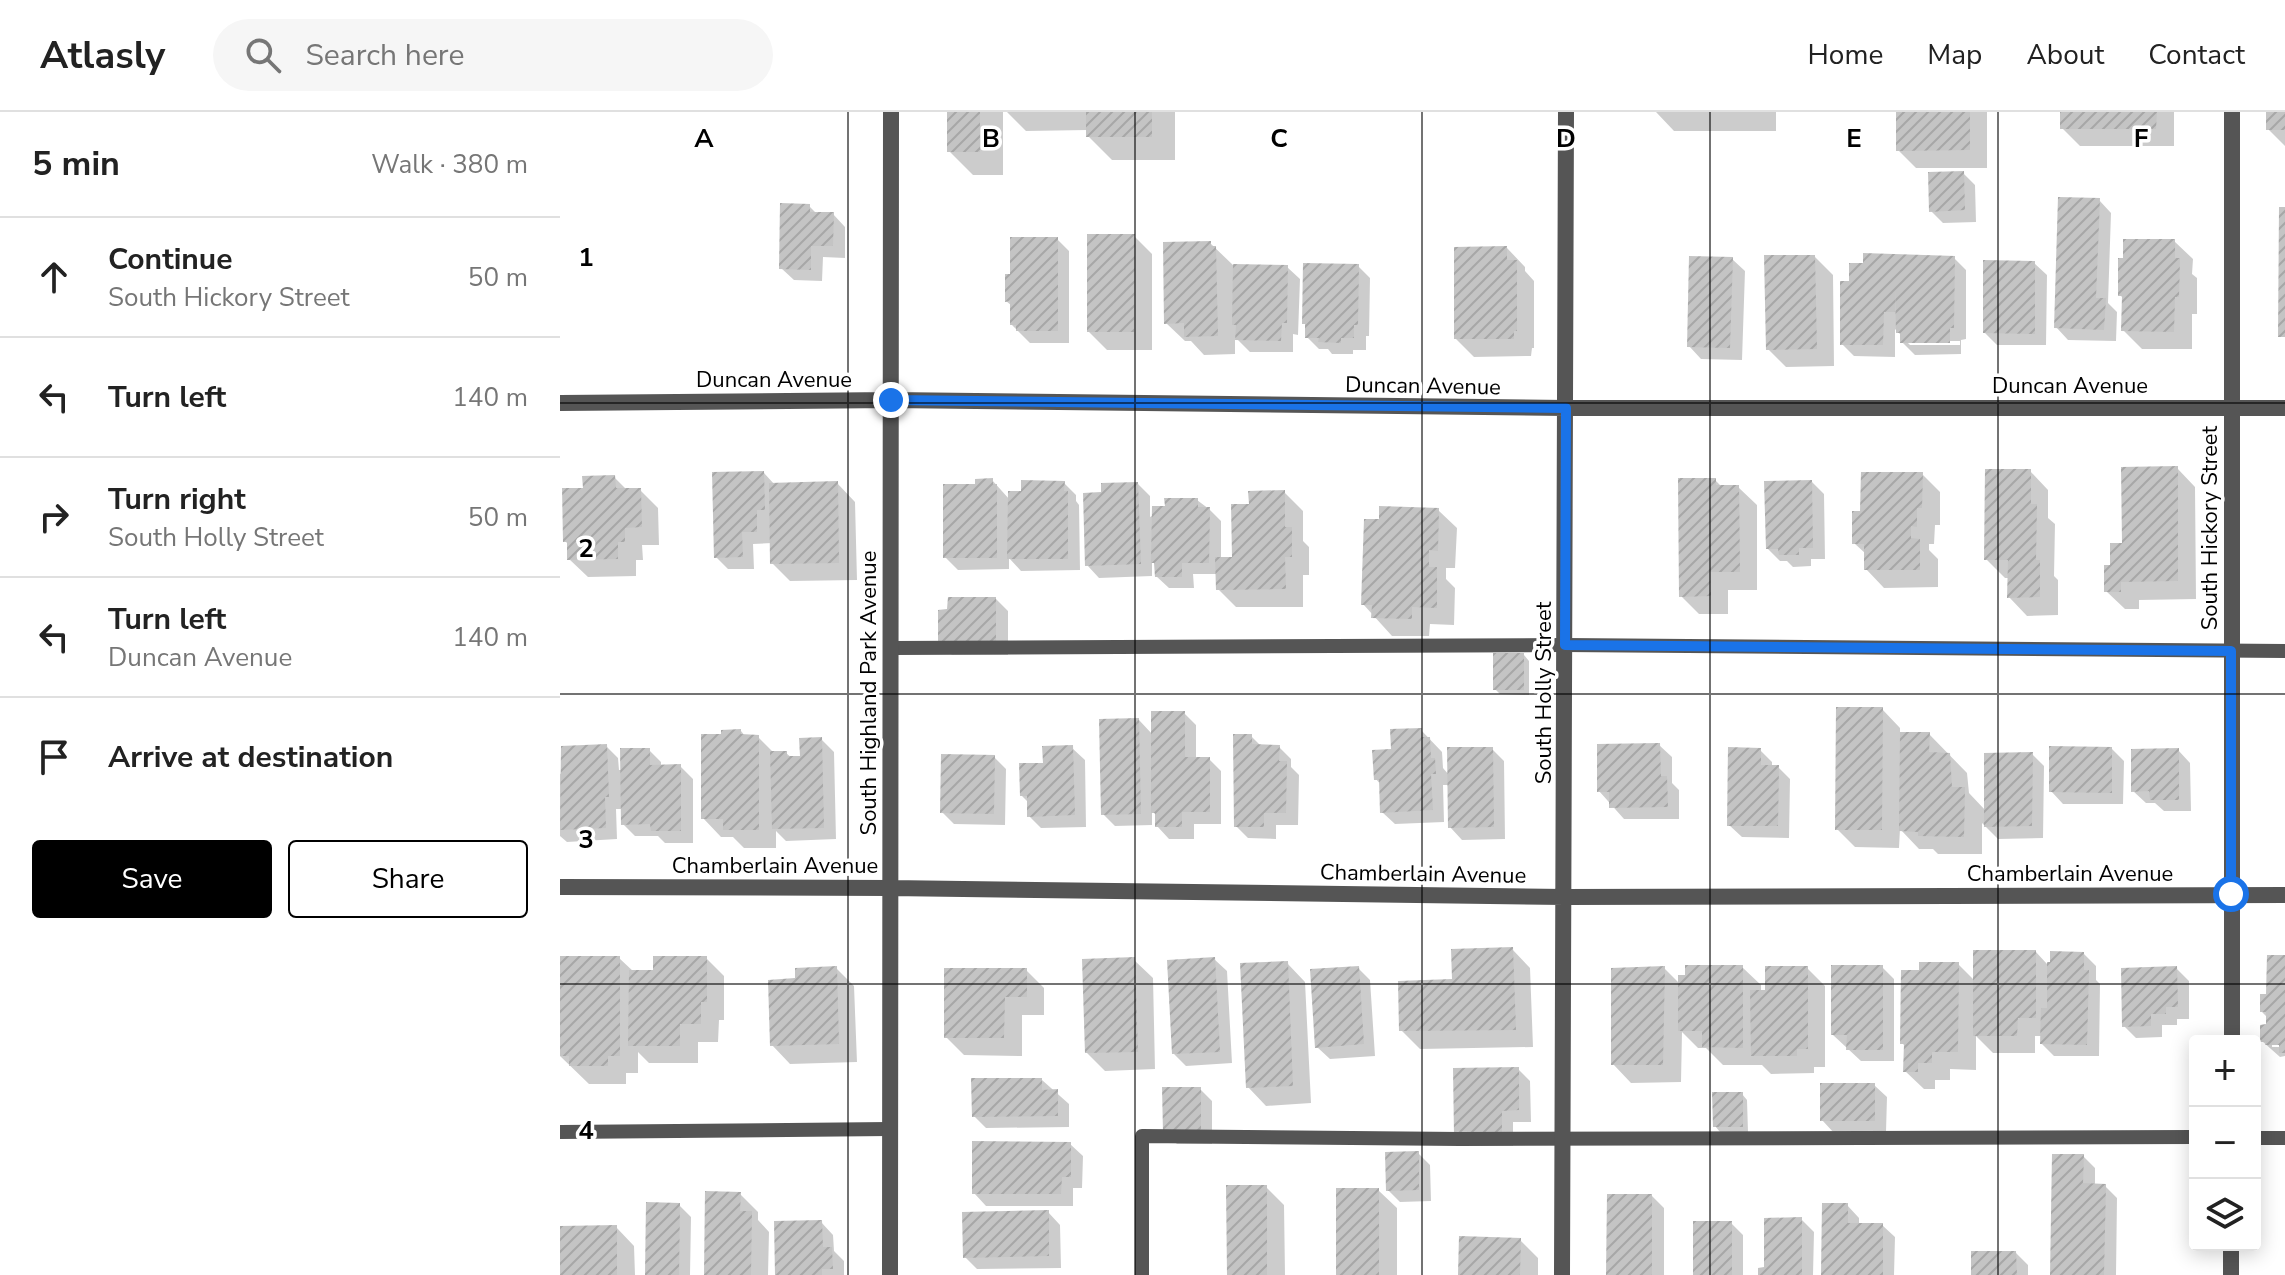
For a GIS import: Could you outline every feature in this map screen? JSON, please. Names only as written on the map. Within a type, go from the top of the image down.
[{"type":"street","name":"South Highland Park Avenue","points":[[890,1275],[891,112]]},
{"type":"street","name":"South Holly Street","points":[[1562,1275],[1566,112]]},
{"type":"street","name":"South Hickory Street","points":[[2232,112],[2232,1035]]},
{"type":"street","name":"Duncan Avenue","points":[[560,403],[891,400],[1566,408],[2285,408]]},
{"type":"street","name":"Chamberlain Avenue","points":[[560,887],[1564,897],[2285,895]]},
{"type":"street","points":[[2231,1251],[2231,1275]]},
{"type":"lane","points":[[891,648],[1565,645],[2285,651]]},
{"type":"lane","points":[[560,1132],[890,1129]]},
{"type":"lane","points":[[1142,1275],[1142,1136],[2189,1137]]},
{"type":"lane","points":[[2261,1138],[2285,1138]]},
{"type":"building","points":[[947,112],[980,112],[980,152],[947,152]]},
{"type":"building","points":[[1086,112],[1152,112],[1152,137],[1086,137]]},
{"type":"building","points":[[1896,112],[1970,112],[1970,150],[1896,151]]},
{"type":"building","points":[[2060,112],[2157,112],[2156,129],[2060,129]]},
{"type":"building","points":[[2266,112],[2285,112],[2285,130],[2266,130]]},
{"type":"building","points":[[1964,171],[1965,210],[1929,212],[1928,172]]},
{"type":"building","points":[[2058,197],[2100,198],[2096,298],[2106,298],[2104,330],[2054,328]]},
{"type":"building","points":[[780,203],[810,204],[810,212],[834,212],[833,246],[811,246],[811,270],[779,269]]},
{"type":"building","points":[[2279,207],[2285,207],[2285,337],[2278,337]]},
{"type":"building","points":[[1087,234],[1135,234],[1134,332],[1087,332]]},
{"type":"building","points":[[1010,237],[1058,237],[1058,331],[1016,331],[1016,325],[1010,325],[1010,301],[1005,302],[1005,274],[1010,274]]},
{"type":"building","points":[[2123,239],[2175,239],[2175,258],[2180,258],[2174,332],[2121,331],[2122,296],[2118,296],[2118,258],[2123,258]]},
{"type":"building","points":[[1211,241],[1211,246],[1216,246],[1218,336],[1184,337],[1184,323],[1164,324],[1163,242]]},
{"type":"building","points":[[1507,246],[1507,260],[1517,260],[1517,331],[1514,331],[1514,339],[1454,339],[1454,247]]},
{"type":"building","points":[[1863,253],[1955,256],[1954,328],[1950,328],[1950,343],[1900,343],[1900,333],[1896,333],[1895,289],[1895,312],[1884,312],[1883,345],[1840,345],[1840,281],[1849,281],[1849,263],[1863,263]]},
{"type":"building","points":[[1764,255],[1815,255],[1817,349],[1766,350]]},
{"type":"building","points":[[1689,256],[1733,257],[1730,348],[1687,347]]},
{"type":"building","points":[[1983,260],[2035,261],[2035,334],[1983,333]]},
{"type":"building","points":[[1303,263],[1359,264],[1358,325],[1354,325],[1354,338],[1341,338],[1341,343],[1305,338],[1305,324],[1302,324]]},
{"type":"building","points":[[1233,264],[1288,265],[1287,323],[1282,323],[1281,341],[1235,340],[1236,325],[1232,325]]},
{"type":"building","points":[[2178,466],[2178,581],[2121,582],[2121,592],[2104,592],[2104,565],[2110,565],[2110,543],[2122,543],[2121,467]]},
{"type":"building","points":[[1985,469],[2031,469],[2031,504],[2037,504],[2036,560],[2040,560],[2040,597],[2007,598],[2008,560],[1984,560]]},
{"type":"building","points":[[764,471],[765,510],[757,510],[757,532],[742,532],[743,557],[714,558],[712,472]]},
{"type":"building","points":[[1861,472],[1923,472],[1922,508],[1917,508],[1917,527],[1911,526],[1911,538],[1920,539],[1920,570],[1864,570],[1864,544],[1852,544],[1852,511],[1860,511]]},
{"type":"building","points":[[615,475],[616,488],[641,488],[642,527],[625,528],[625,542],[618,542],[618,559],[567,560],[567,542],[563,542],[562,488],[583,488],[582,476]]},
{"type":"building","points":[[993,478],[993,484],[997,484],[997,558],[943,558],[943,484],[975,484],[975,479]]},
{"type":"building","points":[[1678,478],[1716,478],[1716,485],[1739,485],[1740,572],[1710,572],[1711,596],[1679,597]]},
{"type":"building","points":[[1021,480],[1065,481],[1064,491],[1068,491],[1068,559],[1007,559],[1008,491],[1021,491]]},
{"type":"building","points":[[1812,480],[1813,548],[1799,548],[1799,555],[1779,555],[1778,549],[1766,549],[1764,481]]},
{"type":"building","points":[[838,481],[839,563],[770,564],[769,483]]},
{"type":"building","points":[[1138,482],[1141,564],[1085,566],[1083,493],[1101,492],[1101,483]]},
{"type":"building","points":[[1285,490],[1285,527],[1292,527],[1292,557],[1285,557],[1286,589],[1216,590],[1215,557],[1232,557],[1231,504],[1249,504],[1248,491]]},
{"type":"building","points":[[1164,498],[1198,498],[1198,507],[1210,507],[1209,563],[1182,563],[1182,577],[1155,577],[1154,563],[1151,563],[1152,506],[1165,506]]},
{"type":"building","points":[[1379,506],[1439,508],[1438,551],[1429,550],[1429,567],[1437,567],[1437,608],[1412,607],[1412,619],[1371,618],[1372,605],[1361,605],[1364,519],[1379,519]]},
{"type":"building","points":[[948,597],[996,597],[996,643],[938,644],[938,610],[947,609]]},
{"type":"building","points":[[1493,653],[1524,653],[1524,690],[1493,690]]},
{"type":"building","points":[[1836,707],[1883,707],[1882,830],[1835,830]]},
{"type":"building","points":[[1151,711],[1185,711],[1185,757],[1210,757],[1210,812],[1182,812],[1182,827],[1155,827],[1155,813],[1151,813]]},
{"type":"building","points":[[1139,718],[1141,814],[1101,815],[1099,719]]},
{"type":"building","points":[[1422,728],[1422,737],[1430,737],[1431,758],[1435,758],[1436,774],[1431,774],[1433,810],[1380,813],[1379,780],[1374,780],[1372,750],[1391,749],[1390,729]]},
{"type":"building","points":[[741,729],[741,734],[759,735],[759,830],[723,830],[723,819],[701,819],[701,734],[721,734],[721,730]]},
{"type":"building","points":[[1900,732],[1930,732],[1929,752],[1950,753],[1952,787],[1965,787],[1964,837],[1918,836],[1918,832],[1899,831]]},
{"type":"building","points":[[1233,734],[1252,734],[1252,744],[1280,745],[1279,761],[1287,761],[1286,813],[1264,813],[1264,827],[1234,827]]},
{"type":"building","points":[[822,737],[824,828],[772,829],[770,751],[787,751],[787,756],[800,756],[799,738]]},
{"type":"building","points":[[1660,743],[1661,776],[1667,776],[1668,807],[1609,808],[1609,792],[1597,792],[1597,744]]},
{"type":"building","points":[[607,744],[609,797],[605,797],[606,828],[560,830],[561,746]]},
{"type":"building","points":[[1073,745],[1075,815],[1027,817],[1027,796],[1020,796],[1019,763],[1043,763],[1042,746]]},
{"type":"building","points":[[2049,746],[2112,747],[2112,793],[2049,792]]},
{"type":"building","points":[[1447,747],[1493,747],[1494,827],[1448,828]]},
{"type":"building","points":[[1728,747],[1761,748],[1761,765],[1779,765],[1778,826],[1727,826]]},
{"type":"building","points":[[620,748],[650,748],[650,765],[681,764],[681,831],[651,831],[650,824],[621,825]]},
{"type":"building","points":[[2179,748],[2179,800],[2150,800],[2149,791],[2131,792],[2131,749]]},
{"type":"building","points":[[2033,752],[2032,826],[1984,827],[1984,753]]},
{"type":"building","points":[[941,754],[995,755],[994,814],[940,813]]},
{"type":"building","points":[[1513,947],[1516,1030],[1399,1031],[1398,981],[1452,979],[1451,949]]},
{"type":"building","points":[[1973,950],[2036,950],[2036,1018],[2018,1018],[2017,1036],[1973,1036]]},
{"type":"building","points":[[2050,951],[2084,952],[2084,970],[2089,970],[2087,1045],[2040,1044],[2041,1008],[2047,1008],[2047,962],[2050,962]]},
{"type":"building","points":[[2267,955],[2285,955],[2285,1053],[2279,1053],[2279,1045],[2261,1042],[2260,1025],[2266,1024],[2266,1012],[2260,1012],[2260,994],[2266,994]]},
{"type":"building","points":[[560,956],[620,956],[620,1056],[608,1056],[608,1066],[569,1066],[569,1056],[560,1056]]},
{"type":"building","points":[[653,956],[707,956],[707,1002],[701,1002],[701,1024],[680,1024],[680,1046],[628,1046],[629,970],[653,970]]},
{"type":"building","points":[[1135,957],[1138,1052],[1085,1053],[1082,959]]},
{"type":"building","points":[[1215,957],[1220,1052],[1172,1054],[1167,960]]},
{"type":"building","points":[[1288,961],[1293,1086],[1246,1088],[1240,963]]},
{"type":"building","points":[[1919,962],[1959,962],[1958,1052],[1932,1052],[1932,1063],[1918,1063],[1918,1072],[1903,1072],[1904,1044],[1900,1044],[1901,970],[1919,970]]},
{"type":"building","points":[[1685,965],[1743,965],[1743,1048],[1702,1047],[1702,1031],[1678,1031],[1678,975],[1685,975]]},
{"type":"building","points":[[1831,965],[1883,965],[1883,1050],[1846,1050],[1847,1035],[1831,1035]]},
{"type":"building","points":[[837,966],[839,1044],[770,1046],[768,980],[795,978],[795,968]]},
{"type":"building","points":[[1359,966],[1364,1044],[1315,1048],[1310,969]]},
{"type":"building","points":[[1665,966],[1663,1065],[1611,1065],[1611,968]]},
{"type":"building","points":[[1765,966],[1808,966],[1808,1049],[1797,1049],[1797,1056],[1751,1056],[1750,990],[1765,990]]},
{"type":"building","points":[[2177,966],[2178,1007],[2166,1007],[2166,1014],[2151,1014],[2151,1026],[2122,1027],[2121,968]]},
{"type":"building","points":[[944,968],[1027,968],[1027,997],[1005,997],[1004,1038],[944,1038]]},
{"type":"building","points":[[1519,1067],[1519,1110],[1502,1111],[1502,1134],[1454,1135],[1453,1068]]},
{"type":"building","points":[[971,1078],[1042,1078],[1042,1090],[1058,1089],[1058,1116],[972,1117]]},
{"type":"building","points":[[1820,1083],[1875,1083],[1875,1121],[1820,1121]]},
{"type":"building","points":[[1162,1087],[1201,1087],[1201,1133],[1163,1133]]},
{"type":"building","points":[[1712,1092],[1743,1092],[1743,1127],[1713,1127]]},
{"type":"building","points":[[972,1141],[1071,1142],[1071,1177],[1062,1177],[1061,1194],[972,1194]]},
{"type":"building","points":[[1419,1151],[1419,1190],[1386,1191],[1385,1152]]},
{"type":"building","points":[[2052,1154],[2084,1154],[2083,1183],[2106,1184],[2104,1275],[2050,1275]]},
{"type":"building","points":[[1226,1185],[1267,1185],[1267,1275],[1227,1275]]},
{"type":"building","points":[[1336,1188],[1379,1188],[1379,1275],[1336,1275]]},
{"type":"building","points":[[705,1191],[741,1192],[740,1211],[752,1211],[751,1275],[704,1275]]},
{"type":"building","points":[[1607,1194],[1652,1194],[1652,1275],[1606,1275]]},
{"type":"building","points":[[646,1202],[680,1203],[679,1275],[645,1275]]},
{"type":"building","points":[[1822,1203],[1848,1203],[1848,1223],[1883,1223],[1883,1275],[1821,1275]]},
{"type":"building","points":[[1049,1210],[1049,1256],[963,1258],[962,1212]]},
{"type":"building","points":[[1802,1217],[1802,1275],[1758,1275],[1758,1268],[1764,1267],[1764,1218]]},
{"type":"building","points":[[822,1220],[823,1247],[832,1247],[833,1269],[822,1269],[822,1275],[775,1275],[774,1221]]},
{"type":"building","points":[[1693,1221],[1732,1221],[1732,1275],[1693,1275]]},
{"type":"building","points":[[617,1225],[617,1275],[560,1275],[560,1226]]},
{"type":"building","points":[[1459,1236],[1521,1238],[1520,1275],[1458,1275]]},
{"type":"building","points":[[1971,1251],[2016,1251],[2017,1275],[1971,1275]]},
{"type":"route","points":[[891,400],[1566,408],[1565,645],[2231,651],[2231,894]]}]
